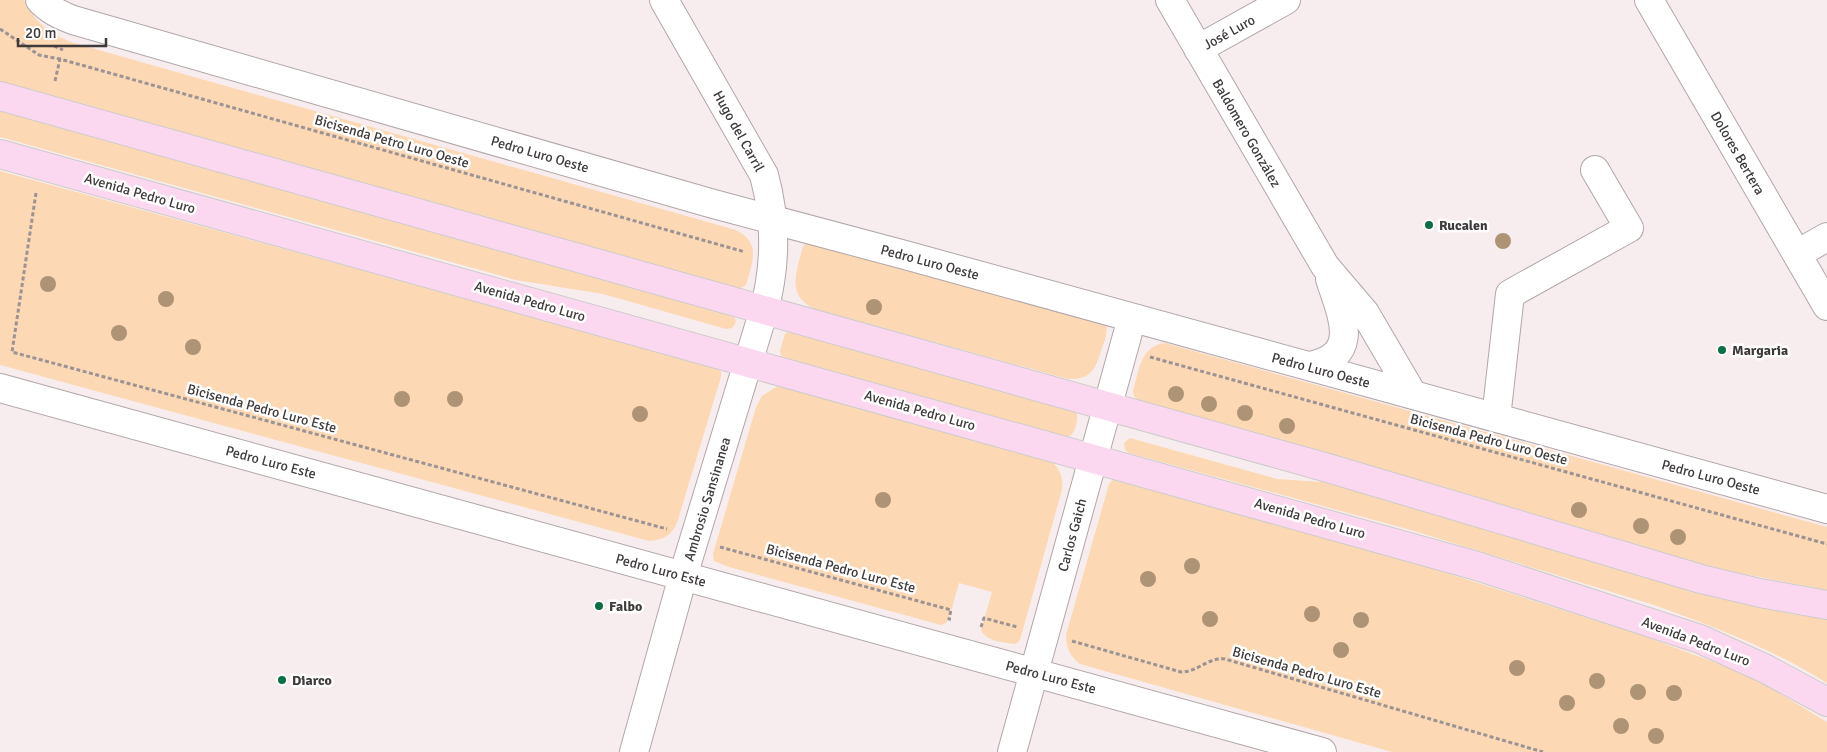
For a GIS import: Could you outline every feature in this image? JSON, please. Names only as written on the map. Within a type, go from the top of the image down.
[{"type":"main road","points":[[0,96],[1399,488],[1701,579],[1760,593],[1827,605]]},
{"type":"main road","name":"Avenida Pedro Luro","points":[[0,154],[1440,555],[1632,616],[1722,649],[1788,680],[1827,702]]},
{"type":"street","name":"Pedro Luro Oeste","points":[[40,0],[45,6],[73,20],[710,203],[1827,509]]},
{"type":"street","name":"Hugo del Carril","points":[[664,0],[762,169],[768,188],[773,268],[764,310],[748,362]]},
{"type":"street","name":"Baldomero González","points":[[1170,0],[1325,266],[1369,319],[1413,395]]},
{"type":"street","name":"José Luro","points":[[1198,49],[1286,0]]},
{"type":"street","name":"Dolores Bertera","points":[[1649,0],[1827,306]]},
{"type":"street","points":[[1496,418],[1510,294],[1629,228],[1595,170]]},
{"type":"street","points":[[1797,254],[1827,237]]},
{"type":"street","name":"Baldomero González","points":[[1309,366],[1317,365],[1332,358],[1342,344],[1344,336],[1344,321],[1325,266]]},
{"type":"street","name":"Carlos Gaich","points":[[1012,752],[1132,318]]},
{"type":"street","name":"Ambrosio Sansinanea","points":[[634,752],[683,576],[748,362]]},
{"type":"street","name":"Pedro Luro Este","points":[[0,388],[1322,752]]},
{"type":"path","name":"Bicisenda Petro Luro Oeste","points":[[0,29],[39,55],[60,59],[754,254]]},
{"type":"path","points":[[53,86],[60,59]]},
{"type":"path","name":"Bicisenda Pedro Luro Este","points":[[36,191],[12,352],[673,531]]},
{"type":"path","name":"Bicisenda Pedro Luro Oeste","points":[[1144,355],[1827,544]]},
{"type":"path","name":"Bicisenda Pedro Luro Este","points":[[716,546],[951,610],[949,619]]},
{"type":"path","points":[[982,628],[984,618],[1023,629]]},
{"type":"path","name":"Bicisenda Pedro Luro Este","points":[[1066,639],[1181,672],[1192,671],[1212,660],[1225,659],[1543,752]]},
{"type":"shaded area","points":[[0,0],[24,0],[33,15],[44,27],[74,43],[736,230],[744,235],[752,247],[752,261],[746,285],[739,289],[0,81]]},
{"type":"shaded area","points":[[0,111],[715,309],[731,315],[736,320],[735,324],[732,328],[726,329],[603,294],[516,280],[0,137]]},
{"type":"shaded area","points":[[0,171],[718,368],[721,372],[721,377],[677,523],[666,536],[658,540],[649,541],[0,365]]},
{"type":"shaded area","points":[[809,242],[1106,324],[1106,336],[1098,361],[1088,375],[1076,379],[1068,379],[815,309],[806,304],[796,290],[796,273],[803,246]]},
{"type":"shaded area","points":[[790,331],[1076,411],[1077,421],[1075,428],[1070,436],[1065,436],[785,358],[781,356],[780,350],[785,334]]},
{"type":"shaded area","points":[[1165,343],[1827,527],[1827,590],[1734,572],[1694,562],[1441,486],[1137,400],[1133,391],[1145,354],[1157,345]]},
{"type":"shaded area","points":[[776,387],[784,387],[1052,462],[1058,468],[1061,474],[1062,490],[1020,640],[1016,644],[991,639],[983,634],[981,630],[992,592],[959,583],[949,619],[941,625],[729,567],[714,561],[713,554],[756,407],[762,396]]},
{"type":"shaded area","points":[[1130,438],[1277,479],[1322,482],[1402,503],[1713,597],[1792,614],[1827,618],[1827,683],[1786,660],[1744,640],[1657,606],[1414,531],[1129,453],[1125,450],[1124,443]]},
{"type":"shaded area","points":[[1114,478],[1428,567],[1644,636],[1727,667],[1766,685],[1827,722],[1827,752],[1392,752],[1080,664],[1069,651],[1066,635],[1109,484]]},
{"type":"place","name":"Rucalen","points":[[1429,225]]},
{"type":"place","name":"Margaria","points":[[1722,350]]},
{"type":"place","name":"Falbo","points":[[599,606]]},
{"type":"place","name":"Diarco","points":[[282,680]]}]
